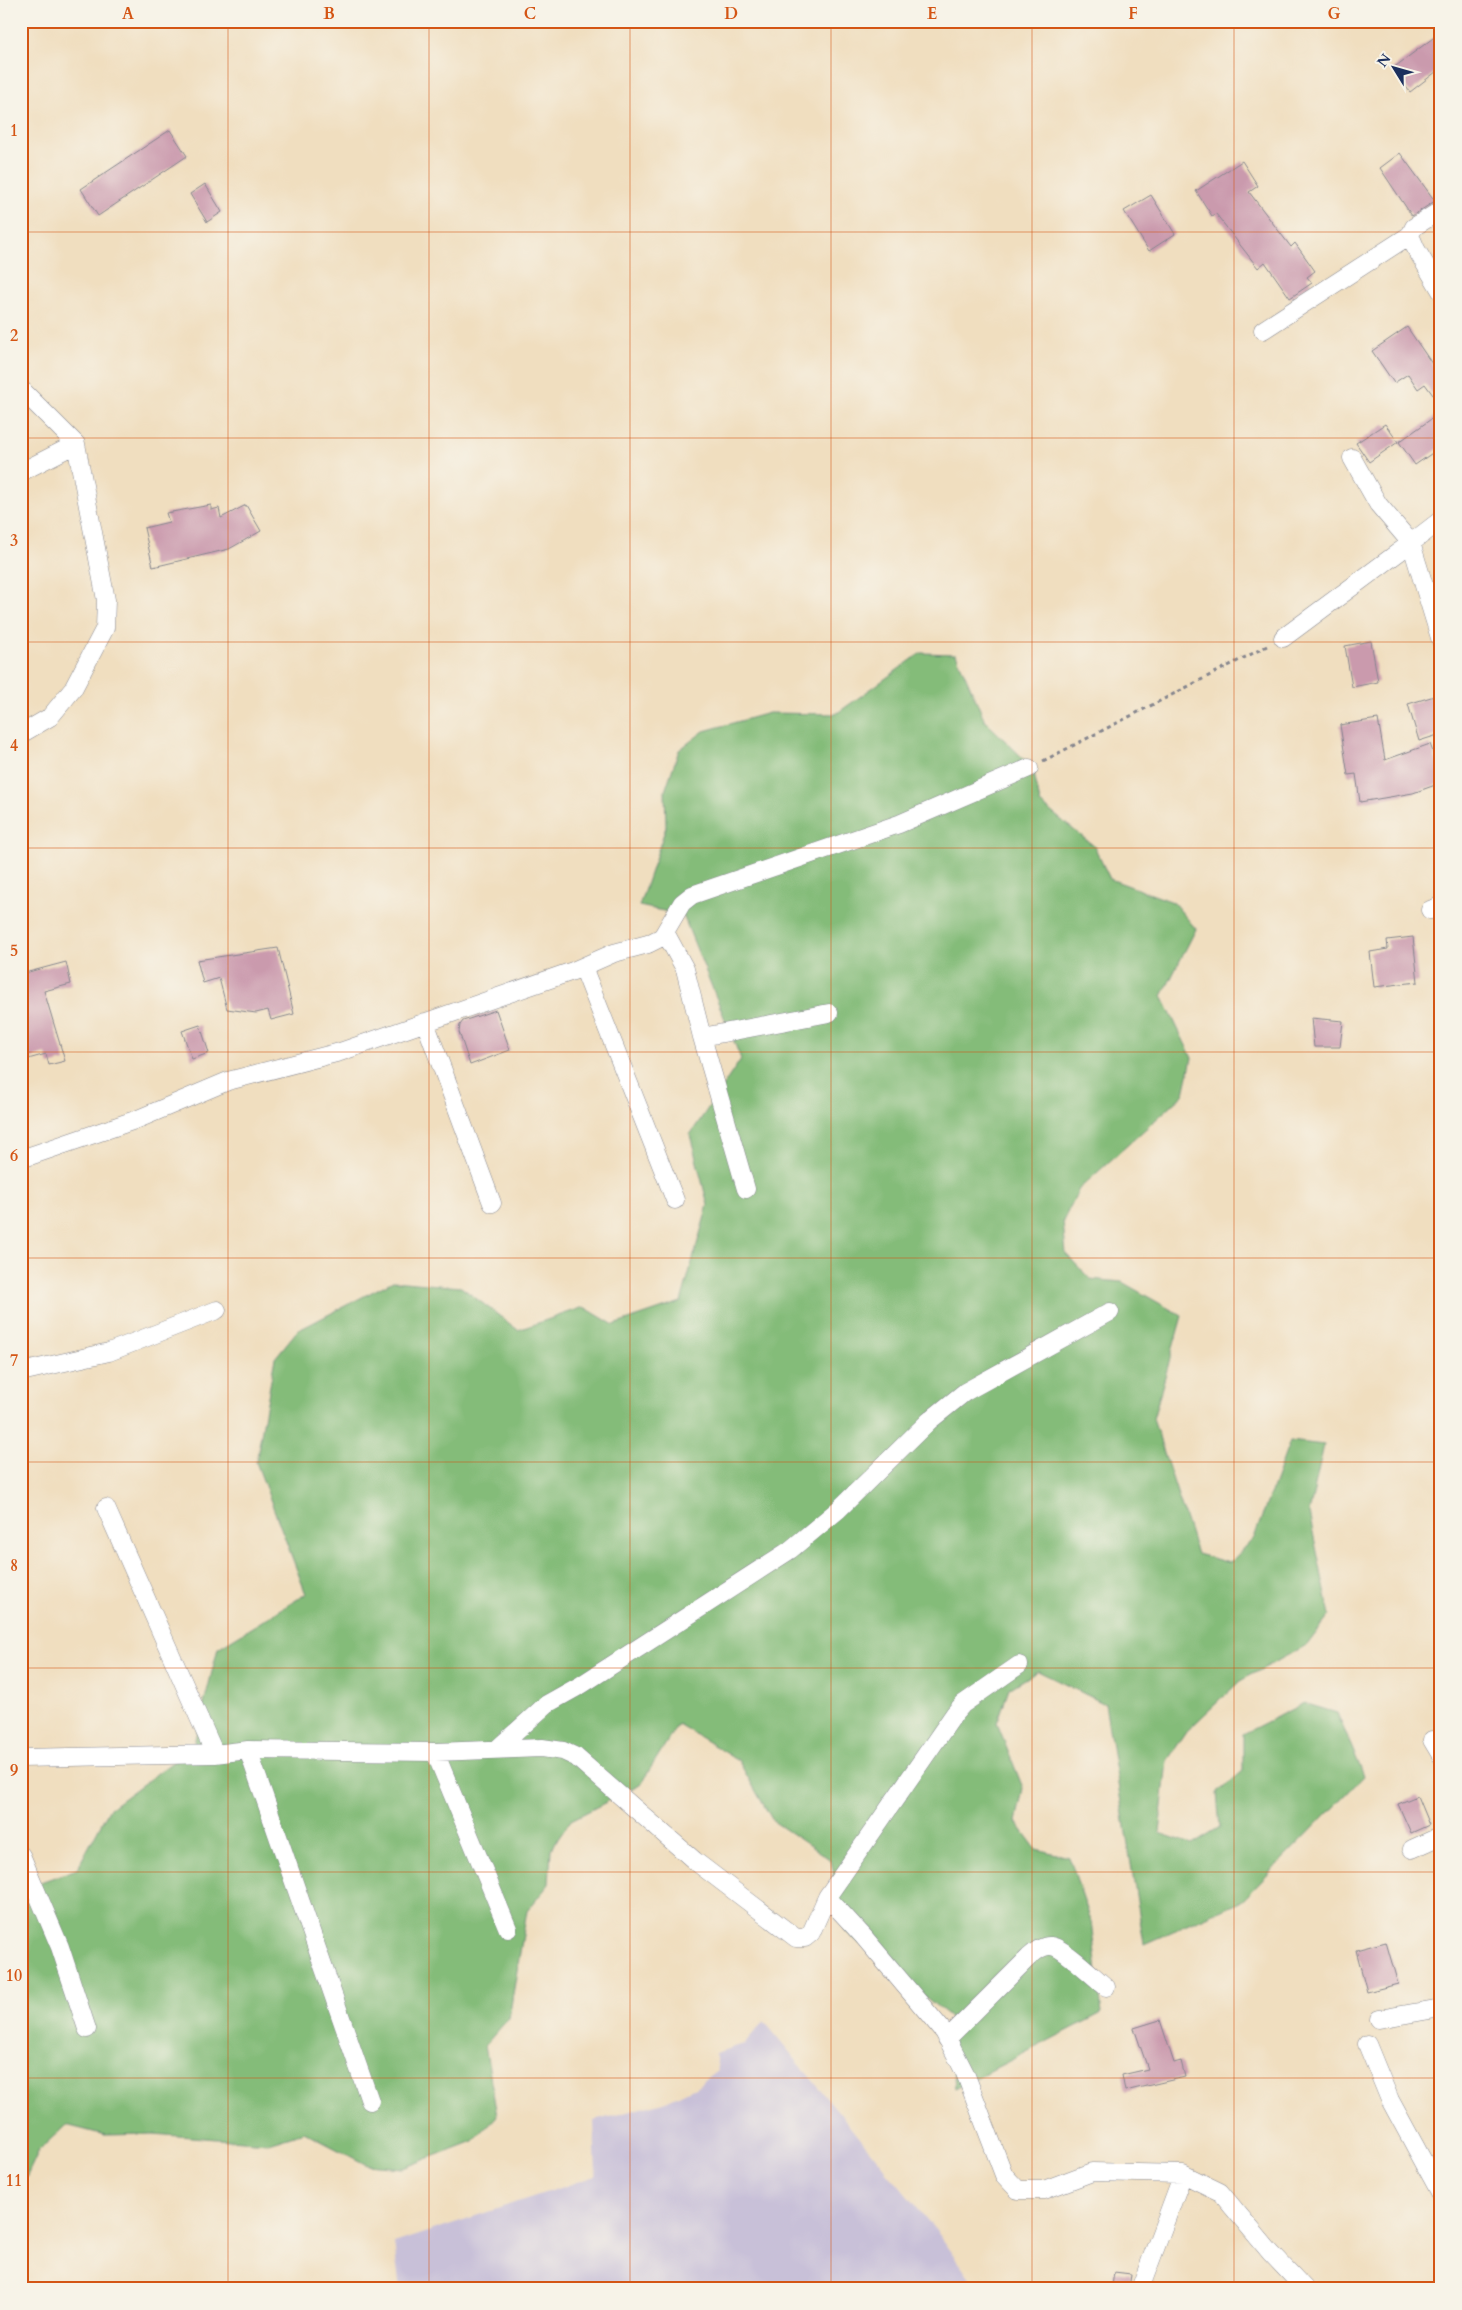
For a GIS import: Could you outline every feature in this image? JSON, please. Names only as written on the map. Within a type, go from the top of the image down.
[{"type":"street","points":[[1263,330],[1410,235],[1414,226],[1441,210]]},
{"type":"street","points":[[1410,235],[1416,250],[1441,291]]},
{"type":"street","points":[[21,389],[76,444],[106,600],[105,628],[73,689],[50,717],[21,734]]},
{"type":"street","points":[[21,472],[76,444]]},
{"type":"street","points":[[1352,458],[1378,504],[1411,543],[1441,641]]},
{"type":"street","points":[[1283,638],[1441,520]]},
{"type":"street","points":[[21,1159],[138,1119],[228,1081],[340,1052],[656,940],[665,932],[682,903],[692,895],[899,824],[1029,768]]},
{"type":"street","points":[[665,932],[685,968],[702,1037],[746,1189]]},
{"type":"street","points":[[583,967],[675,1200]]},
{"type":"street","points":[[702,1037],[829,1013]]},
{"type":"street","points":[[425,1022],[492,1203]]},
{"type":"street","points":[[21,1372],[109,1352],[217,1310]]},
{"type":"street","points":[[496,1750],[547,1704],[581,1685],[790,1550],[838,1510],[929,1421],[965,1392],[1110,1312]]},
{"type":"street","points":[[106,1508],[215,1754]]},
{"type":"street","points":[[21,1758],[215,1754],[248,1750],[435,1752],[542,1748],[563,1751],[576,1757],[695,1861],[796,1938],[805,1938],[811,1933],[827,1897],[955,1713],[963,1704],[1019,1665]]},
{"type":"street","points":[[1432,1740],[1441,1755]]},
{"type":"street","points":[[248,1750],[370,2101]]},
{"type":"street","points":[[435,1752],[508,1929]]},
{"type":"street","points":[[1412,1849],[1441,1836]]},
{"type":"street","points":[[21,1855],[60,1947],[87,2030]]},
{"type":"street","points":[[827,1897],[936,2021],[965,2073],[1004,2175],[1018,2190],[1044,2190],[1092,2172],[1130,2171],[1183,2174],[1220,2192],[1270,2252],[1305,2289]]},
{"type":"street","points":[[947,2039],[1029,1957],[1042,1948],[1051,1946],[1061,1950],[1106,1987]]},
{"type":"street","points":[[1380,2019],[1441,2008]]},
{"type":"street","points":[[1367,2044],[1390,2100],[1441,2194]]},
{"type":"street","points":[[1140,2289],[1183,2174]]},
{"type":"path","points":[[1029,768],[1283,638]]},
{"type":"shaded area","points":[[764,2021],[941,2237],[978,2289],[400,2289],[394,2243],[596,2176],[594,2121],[664,2102],[697,2086],[718,2070],[715,2053],[744,2044]]},
{"type":"green space","points":[[921,653],[956,654],[985,721],[1033,768],[1040,803],[1094,846],[1110,879],[1173,902],[1196,929],[1162,996],[1192,1058],[1184,1094],[1079,1189],[1063,1221],[1066,1254],[1090,1279],[1122,1282],[1182,1316],[1153,1419],[1197,1554],[1230,1563],[1254,1538],[1290,1441],[1324,1445],[1309,1513],[1330,1615],[1307,1645],[1240,1681],[1187,1731],[1167,1761],[1159,1833],[1192,1844],[1220,1827],[1217,1793],[1243,1771],[1243,1734],[1304,1703],[1337,1713],[1364,1776],[1243,1900],[1144,1944],[1105,1704],[1038,1671],[1009,1689],[997,1723],[1023,1788],[1016,1822],[1036,1849],[1069,1857],[1091,1921],[1102,2013],[955,2089],[950,2017],[845,1931],[831,1860],[773,1821],[738,1760],[678,1724],[640,1785],[571,1820],[551,1849],[549,1884],[527,1911],[509,2018],[485,2045],[497,2116],[473,2141],[403,2168],[367,2165],[304,2132],[268,2143],[153,2134],[105,2135],[66,2125],[39,2150],[21,2189],[21,1889],[77,1869],[109,1809],[193,1747],[218,1648],[306,1594],[256,1462],[275,1358],[297,1331],[393,1281],[461,1287],[518,1330],[584,1307],[614,1325],[681,1302],[708,1205],[690,1135],[741,1059],[683,915],[639,906],[666,827],[665,791],[679,750],[704,731],[769,713],[836,714]]},
{"type":"building","points":[[1441,32],[1441,68],[1410,92],[1392,69]]},
{"type":"building","points":[[170,130],[187,156],[98,216],[81,189]]},
{"type":"building","points":[[1400,153],[1435,201],[1412,216],[1380,168]]},
{"type":"building","points":[[1242,161],[1258,186],[1249,192],[1291,247],[1295,243],[1315,271],[1307,277],[1312,283],[1290,298],[1265,262],[1258,268],[1216,214],[1212,216],[1196,191]]},
{"type":"building","points":[[205,184],[222,212],[207,222],[190,194]]},
{"type":"building","points":[[1151,195],[1175,234],[1149,251],[1124,211]]},
{"type":"building","points":[[1407,327],[1441,377],[1441,406],[1425,384],[1418,389],[1408,374],[1394,383],[1372,351]]},
{"type":"building","points":[[1441,412],[1441,447],[1415,465],[1399,442]]},
{"type":"building","points":[[1385,424],[1398,442],[1369,462],[1356,443]]},
{"type":"building","points":[[211,505],[211,510],[219,508],[221,518],[246,505],[261,531],[229,549],[153,567],[144,528],[169,522],[166,513]]},
{"type":"building","points":[[1371,641],[1378,682],[1352,687],[1345,646]]},
{"type":"building","points":[[1441,694],[1441,734],[1419,741],[1408,704]]},
{"type":"building","points":[[1378,719],[1385,760],[1430,744],[1441,773],[1441,783],[1413,793],[1360,802],[1356,774],[1348,775],[1340,725]]},
{"type":"building","points":[[1413,937],[1418,982],[1374,987],[1370,952],[1388,949],[1387,940]]},
{"type":"building","points":[[278,948],[294,1014],[271,1020],[268,1010],[256,1013],[227,1009],[219,978],[203,983],[197,960]]},
{"type":"building","points":[[66,962],[71,984],[44,991],[65,1061],[49,1065],[46,1054],[21,1061],[21,974]]},
{"type":"building","points":[[496,1010],[510,1050],[470,1065],[459,1032],[460,1025],[463,1021]]},
{"type":"building","points":[[1311,1018],[1343,1021],[1340,1047],[1314,1047]]},
{"type":"building","points":[[200,1025],[209,1053],[192,1059],[182,1031]]},
{"type":"building","points":[[1417,1796],[1429,1825],[1411,1833],[1398,1804]]},
{"type":"building","points":[[1386,1942],[1398,1984],[1367,1992],[1356,1950]]},
{"type":"building","points":[[1160,2020],[1174,2063],[1181,2061],[1185,2077],[1125,2091],[1122,2075],[1148,2069],[1134,2028]]},
{"type":"building","points":[[1114,2272],[1131,2274],[1129,2289],[1112,2286]]}]
